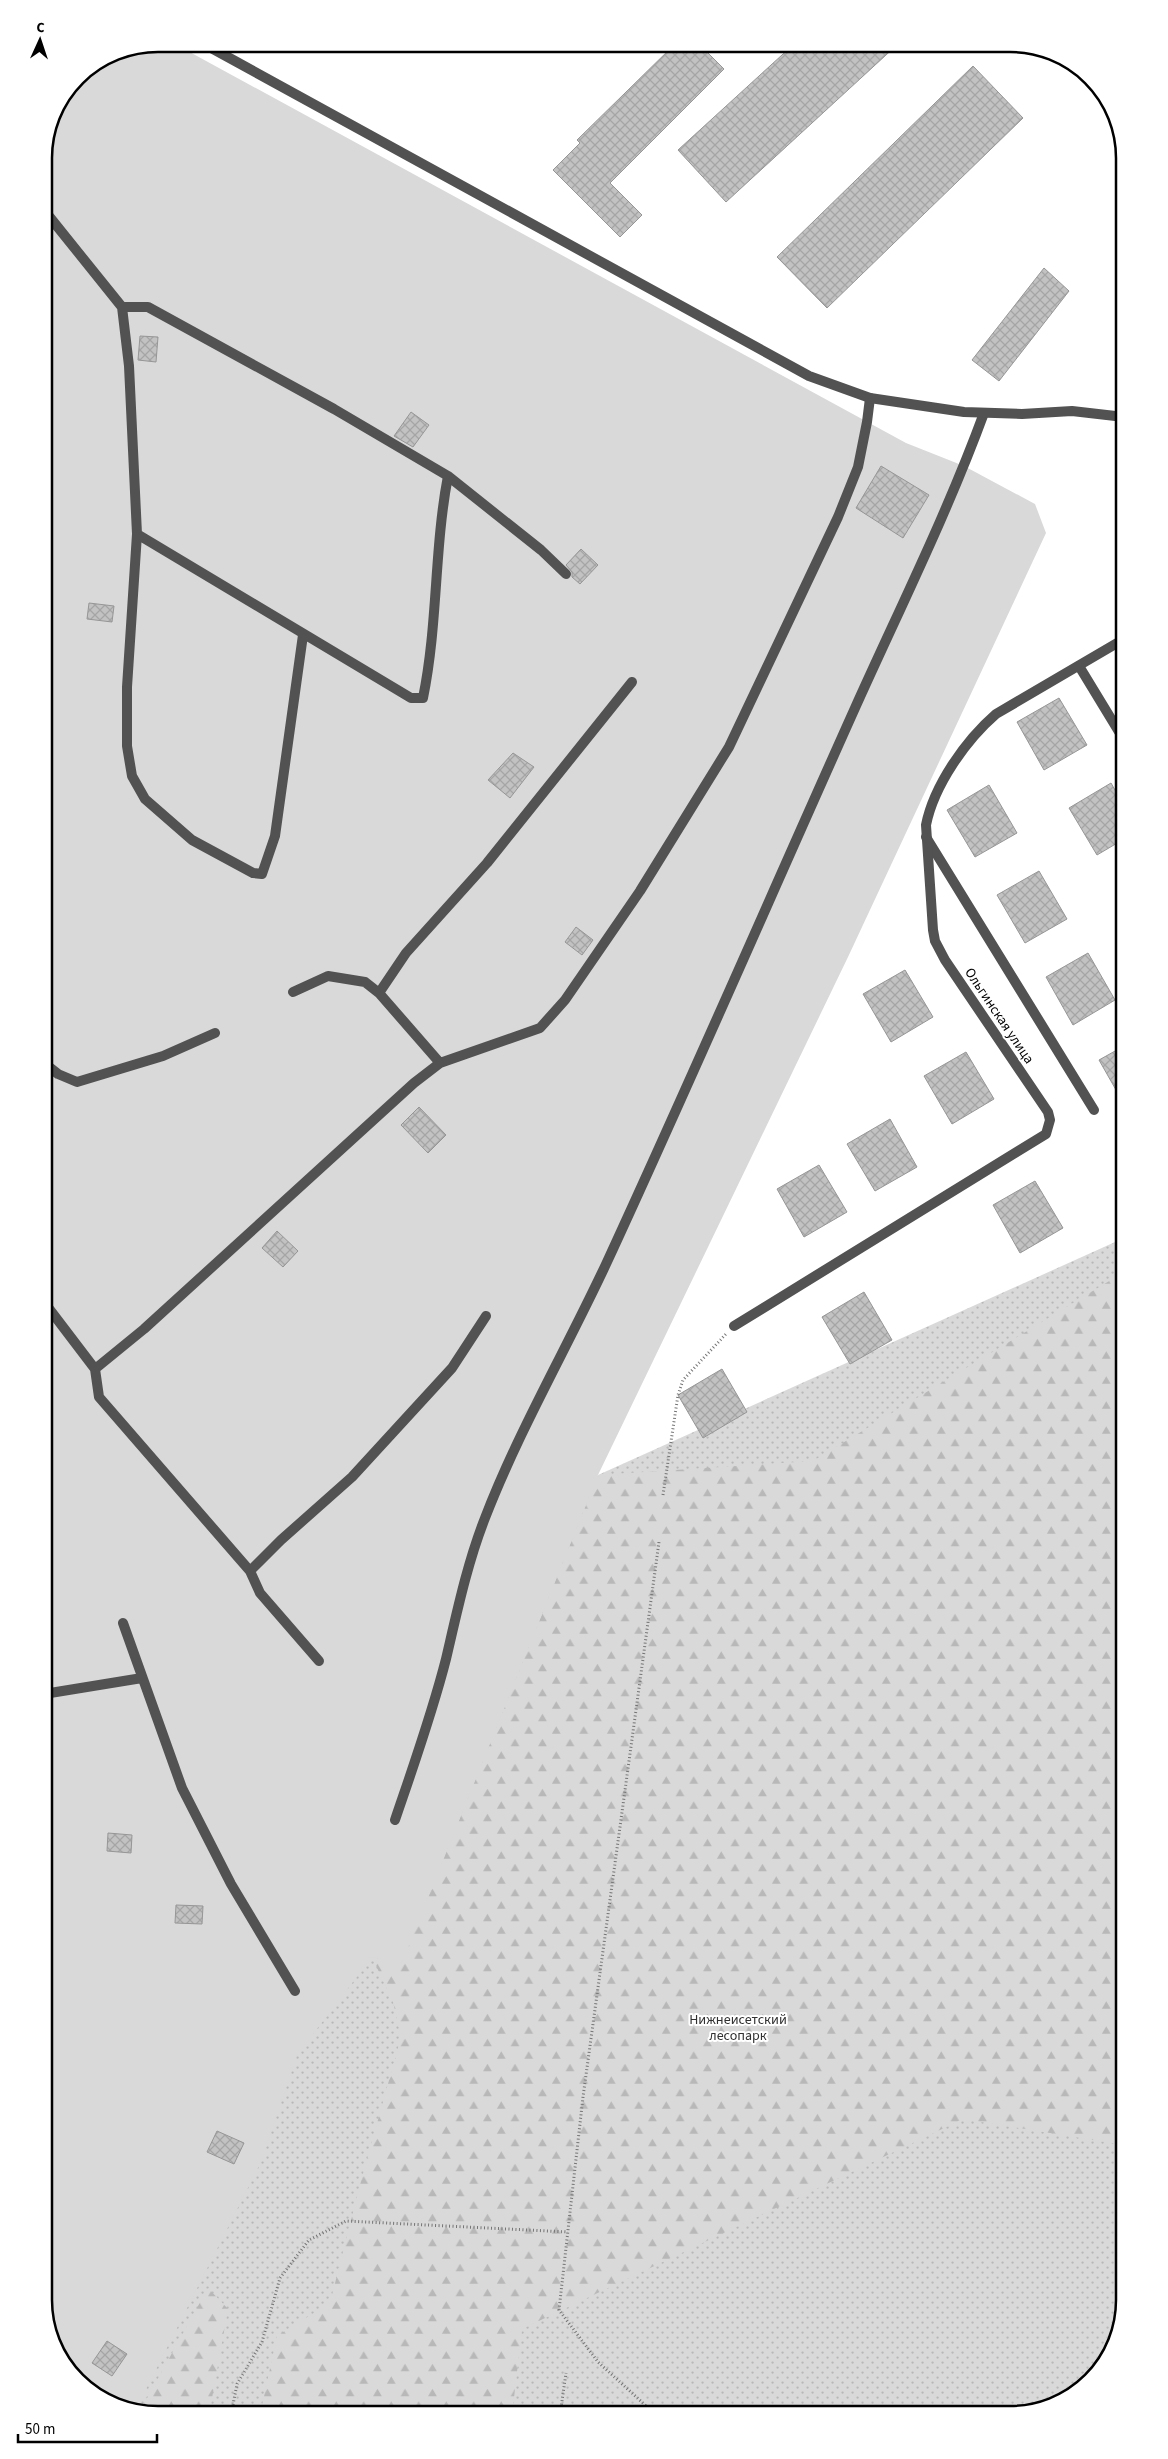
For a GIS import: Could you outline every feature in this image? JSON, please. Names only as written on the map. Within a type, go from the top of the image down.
[{"type":"street","points":[[219,52],[809,376],[870,398],[984,413],[1022,414],[1072,411],[1116,416]]},
{"type":"street","points":[[53,221],[122,307],[129,366],[137,534],[127,687],[127,746],[132,776],[145,799],[192,840],[253,873],[262,874],[275,836],[302,635]]},
{"type":"street","points":[[122,307],[148,307],[334,409],[448,476],[541,550],[566,574]]},
{"type":"street","points":[[95,1369],[144,1329],[414,1083],[440,1063],[540,1028],[565,1000],[640,890],[729,748],[785,625],[838,517],[858,467],[870,398]]},
{"type":"street","points":[[395,1820],[445,1662],[460,1596],[483,1521],[513,1453],[606,1264],[856,707],[927,555],[984,413]]},
{"type":"street","points":[[137,534],[223,584],[302,635],[411,698],[423,698],[430,668],[441,518],[448,476]]},
{"type":"street","name":"Ольгинская улица","points":[[734,1326],[1046,1134],[1049,1127],[1048,1112],[945,960],[935,941],[925,836],[930,808],[956,759],[972,737],[996,714],[1116,644]]},
{"type":"street","points":[[1079,666],[1116,727]]},
{"type":"street","points":[[379,993],[406,953],[487,863],[632,682]]},
{"type":"street","points":[[925,836],[1094,1110]]},
{"type":"street","points":[[293,992],[328,976],[365,982],[379,993],[440,1063]]},
{"type":"street","points":[[53,1070],[77,1082],[164,1056],[215,1033]]},
{"type":"street","points":[[52,1313],[95,1369],[99,1397],[250,1571],[260,1593],[319,1661]]},
{"type":"street","points":[[250,1571],[281,1540],[352,1477],[452,1368],[486,1316]]},
{"type":"street","points":[[123,1623],[182,1788],[231,1884],[295,1991]]},
{"type":"street","points":[[52,1693],[142,1678]]},
{"type":"path","points":[[663,1495],[678,1395],[683,1380],[734,1326]]},
{"type":"path","points":[[646,2406],[598,2362],[559,2310],[584,2088],[659,1542]]},
{"type":"path","points":[[233,2406],[237,2384],[262,2342],[280,2278],[309,2240],[346,2221],[568,2232]]},
{"type":"path","points":[[561,2406],[566,2374]]},
{"type":"green space","points":[[159,52],[190,52],[906,443],[964,466],[1035,504],[1046,533],[848,957],[598,1475],[401,1965],[372,1957],[297,2055],[261,2162],[138,2404],[118,2398],[94,2385],[74,2365],[61,2341],[56,2328],[52,2300],[53,145],[63,112],[74,94],[94,74],[112,63],[125,58]]},
{"type":"green space","name":"Нижнеисетский лесопарк","points":[[1116,1242],[1116,2300],[1112,2328],[1105,2347],[1098,2359],[1074,2385],[1043,2401],[1023,2406],[152,2406],[131,2403],[106,2392],[105,2391],[598,1475]]},
{"type":"green space","name":"Нижнеисетский лесопарк","points":[[1116,1277],[1116,2144],[963,2119],[522,2329],[513,2406],[262,2406],[277,2336],[330,2303],[361,2181],[401,2037],[393,2002],[372,1957],[401,1964],[598,1475],[813,1461]]},
{"type":"green space","points":[[208,2288],[228,2309],[211,2406],[143,2405]]},
{"type":"building","points":[[666,53],[708,53],[724,69],[610,183],[642,215],[620,237],[553,170],[580,143],[577,140]]},
{"type":"building","points":[[784,53],[888,53],[726,202],[678,150]]},
{"type":"building","points":[[973,66],[1023,118],[827,308],[777,257]]},
{"type":"building","points":[[1044,268],[1069,291],[999,381],[972,360]]},
{"type":"building","points":[[140,336],[158,337],[156,362],[138,360]]},
{"type":"building","points":[[411,412],[429,425],[413,447],[394,436]]},
{"type":"building","points":[[881,466],[929,495],[903,538],[856,508]]},
{"type":"building","points":[[581,549],[598,565],[580,584],[572,577],[572,572],[566,565]]},
{"type":"building","points":[[89,603],[114,606],[112,622],[87,619]]},
{"type":"building","points":[[1059,698],[1087,745],[1044,770],[1017,722]]},
{"type":"building","points":[[513,753],[534,767],[510,798],[488,780]]},
{"type":"building","points":[[1111,783],[1116,792],[1116,844],[1097,855],[1069,808]]},
{"type":"building","points":[[989,785],[1017,833],[975,857],[947,810]]},
{"type":"building","points":[[1039,871],[1067,919],[1025,943],[997,895]]},
{"type":"building","points":[[576,927],[593,940],[582,955],[565,942]]},
{"type":"building","points":[[1088,953],[1115,1000],[1073,1025],[1046,977]]},
{"type":"building","points":[[905,970],[933,1017],[891,1042],[863,994]]},
{"type":"building","points":[[1116,1050],[1116,1090],[1099,1060]]},
{"type":"building","points":[[966,1052],[994,1099],[952,1124],[924,1076]]},
{"type":"building","points":[[419,1107],[446,1135],[428,1153],[401,1125]]},
{"type":"building","points":[[890,1119],[917,1167],[875,1191],[847,1144]]},
{"type":"building","points":[[819,1165],[847,1212],[804,1237],[777,1189]]},
{"type":"building","points":[[1035,1181],[1063,1228],[1020,1253],[993,1205]]},
{"type":"building","points":[[277,1231],[298,1251],[283,1267],[262,1248]]},
{"type":"building","points":[[864,1292],[892,1340],[850,1364],[822,1317]]},
{"type":"building","points":[[722,1369],[747,1412],[703,1438],[678,1395]]},
{"type":"building","points":[[108,1833],[132,1835],[131,1853],[107,1851]]},
{"type":"building","points":[[176,1905],[203,1906],[202,1924],[175,1923]]},
{"type":"building","points":[[217,2131],[244,2143],[234,2164],[207,2152]]},
{"type":"building","points":[[107,2341],[127,2354],[112,2376],[92,2363]]}]
